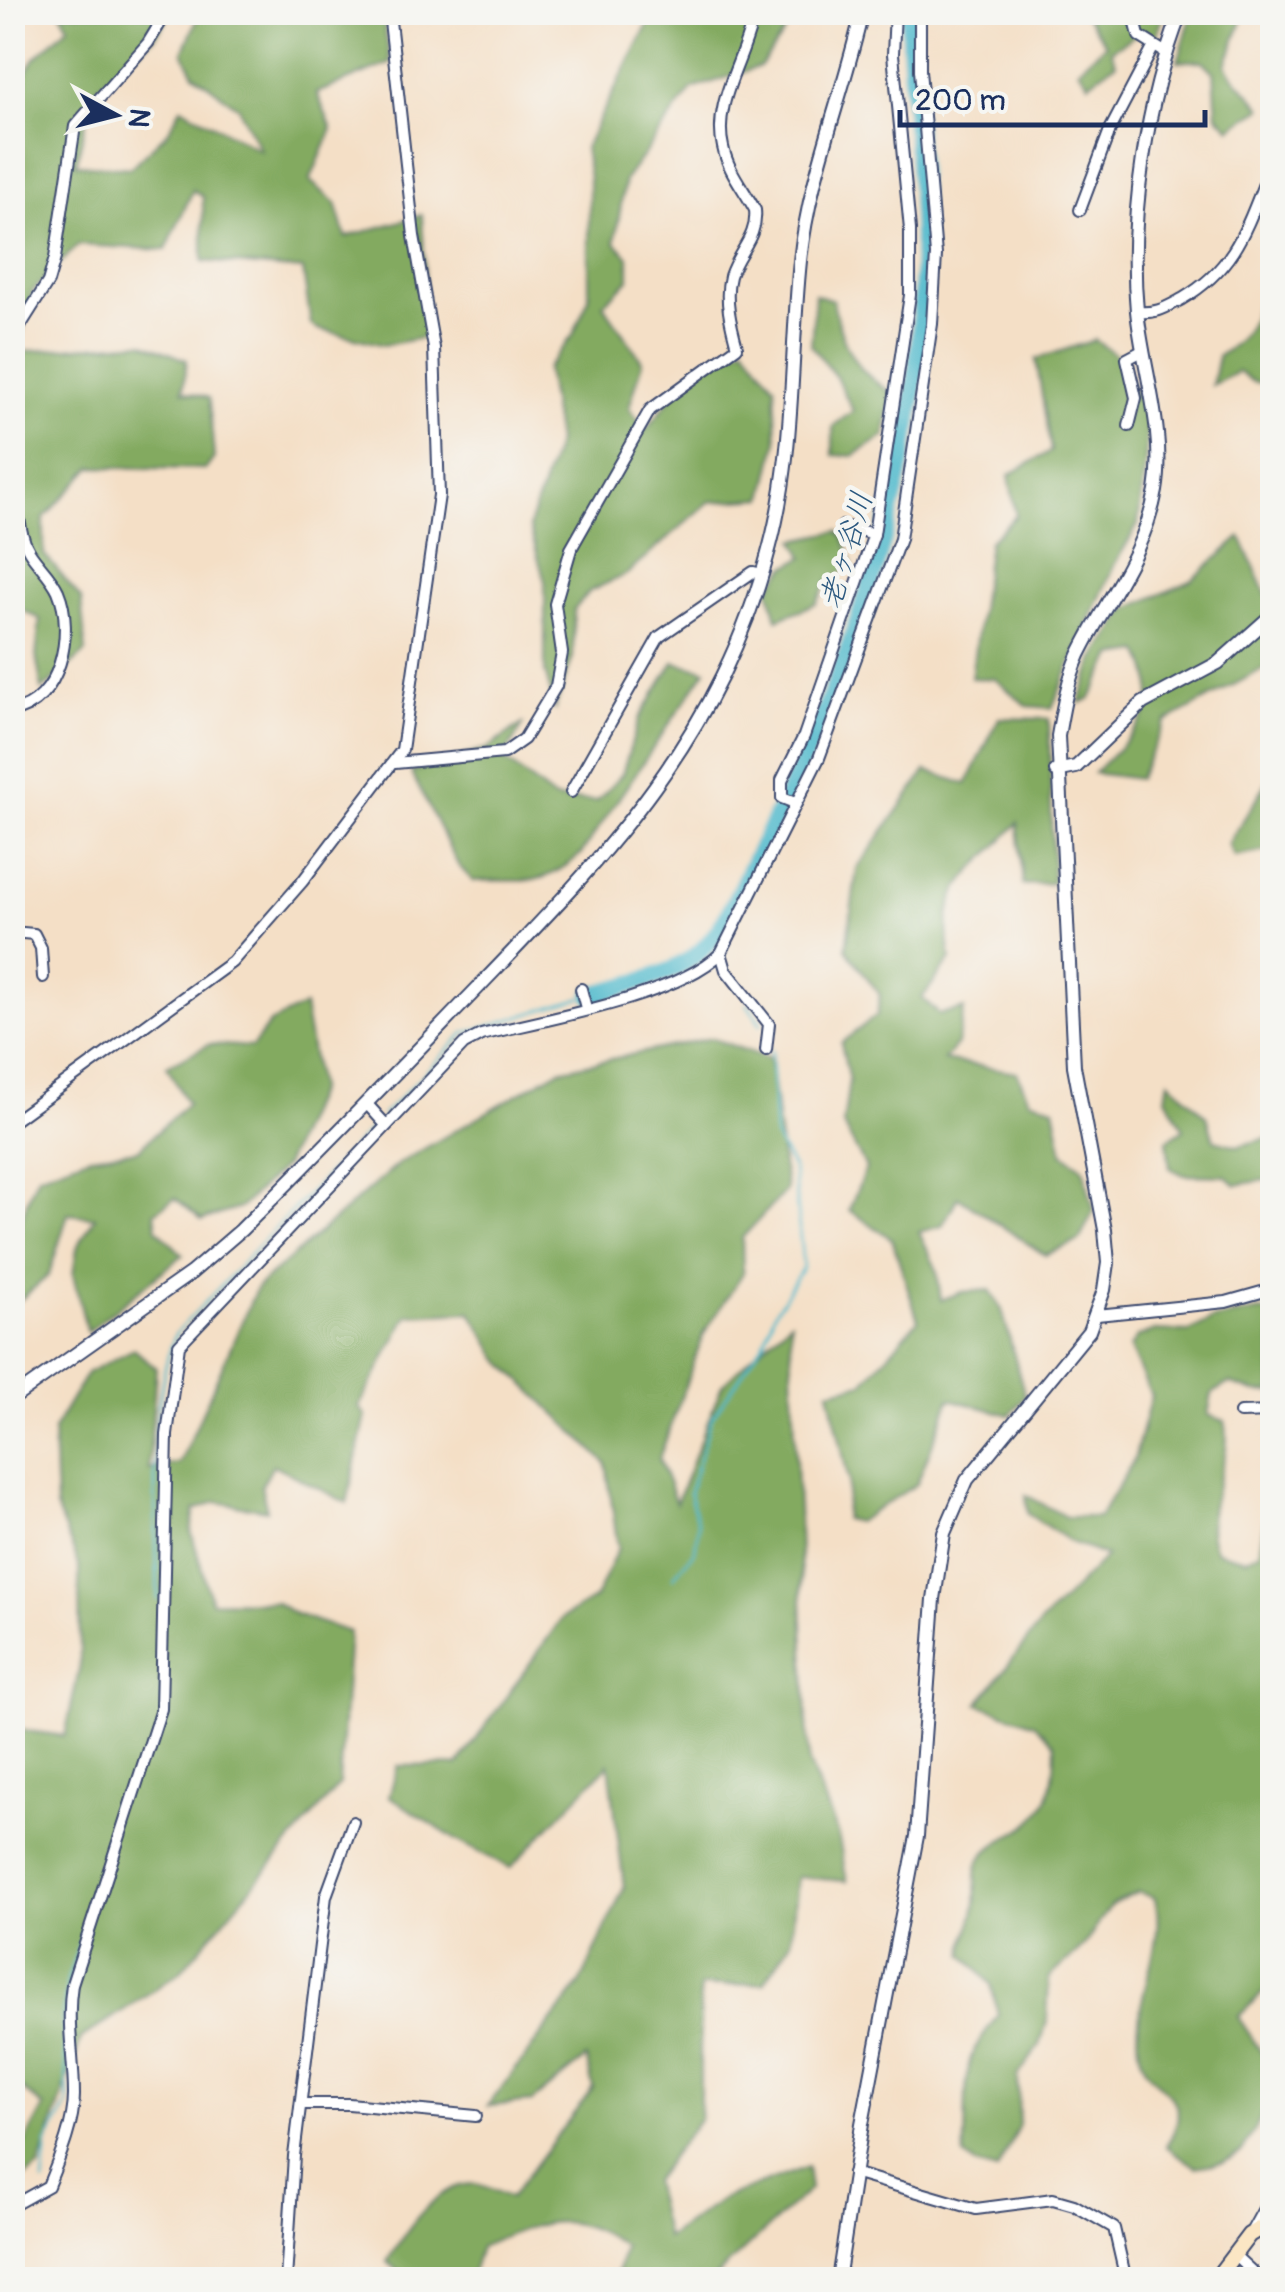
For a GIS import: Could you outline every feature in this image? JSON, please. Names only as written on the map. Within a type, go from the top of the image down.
[{"type":"main road","points":[[1215,2280],[1249,2235],[1272,2221]]},
{"type":"street","points":[[12,338],[48,282],[76,126],[148,44],[166,12]]},
{"type":"street","points":[[12,1122],[232,962],[302,882],[395,764],[409,725],[438,495],[434,348],[414,236],[389,12]]},
{"type":"street","points":[[395,764],[504,752],[524,739],[556,686],[562,637],[555,604],[571,550],[650,410],[737,348],[728,303],[730,276],[756,221],[752,204],[722,146],[721,125],[727,91],[746,47],[754,12]]},
{"type":"street","points":[[12,1399],[191,1273],[371,1108],[638,815],[687,741],[732,654],[762,574],[782,494],[792,420],[800,260],[816,178],[862,12]]},
{"type":"street","points":[[795,803],[779,793],[874,534],[910,295],[910,230],[895,72],[895,12]]},
{"type":"street","points":[[12,2206],[48,2186],[68,2128],[74,2097],[68,2012],[72,1984],[161,1709],[165,1673],[166,1450],[179,1345],[384,1123],[464,1044],[481,1035],[666,985],[717,957],[820,758],[866,638],[903,520],[932,324],[936,255],[920,70],[920,12]]},
{"type":"street","points":[[1132,12],[1139,36],[1160,51]]},
{"type":"street","points":[[1080,210],[1110,130],[1181,12]]},
{"type":"street","points":[[838,2280],[853,2173],[917,1836],[934,1599],[944,1533],[967,1480],[1058,1374],[1096,1314],[1108,1263],[1074,1066],[1056,771],[1066,688],[1093,630],[1132,566],[1146,533],[1156,489],[1158,459],[1138,312],[1139,211],[1160,51]]},
{"type":"street","points":[[895,72],[920,70]]},
{"type":"street","points":[[1138,312],[1155,314],[1220,274],[1248,224],[1272,164]]},
{"type":"street","points":[[1129,426],[1136,398],[1127,360],[1142,351]]},
{"type":"street","points":[[12,402],[20,528],[26,550],[56,586],[62,638],[49,693],[35,706],[12,711]]},
{"type":"street","points":[[843,526],[874,534]]},
{"type":"street","points":[[571,792],[659,636],[753,572],[762,574]]},
{"type":"street","points":[[1056,771],[1076,768],[1143,703],[1218,664],[1272,615]]},
{"type":"street","points":[[12,932],[34,934],[38,939],[44,977]]},
{"type":"street","points":[[717,957],[769,1024],[766,1050]]},
{"type":"street","points":[[581,988],[586,1008]]},
{"type":"street","points":[[371,1108],[384,1123]]},
{"type":"street","points":[[1096,1314],[1226,1302],[1272,1290]]},
{"type":"street","points":[[1240,1413],[1272,1412]]},
{"type":"street","points":[[286,2280],[301,2104],[326,1896],[353,1822]]},
{"type":"street","points":[[301,2104],[349,2104],[476,2116]]},
{"type":"street","points":[[853,2173],[976,2209],[1033,2200],[1074,2205],[1114,2228],[1126,2280]]},
{"type":"street","points":[[1249,2235],[1258,2212],[1272,2194]]},
{"type":"street","points":[[1234,2255],[1261,2280]]},
{"type":"green space","points":[[61,13],[172,13],[155,37],[93,91],[76,164],[130,168],[168,132],[181,107],[260,150],[238,107],[194,74],[183,52],[200,13],[382,13],[391,63],[317,93],[332,129],[310,181],[336,203],[346,237],[422,215],[428,337],[384,345],[318,329],[311,325],[303,270],[203,261],[203,197],[193,190],[166,250],[78,245],[32,292],[18,352],[142,342],[187,360],[183,391],[209,398],[214,458],[206,469],[92,467],[44,518],[44,554],[81,599],[86,652],[42,690],[36,656],[40,619],[12,605],[12,93],[35,58],[69,26]]},
{"type":"green space","points":[[654,13],[798,13],[761,66],[692,89],[625,180],[615,242],[629,257],[629,280],[603,304],[643,362],[629,408],[646,430],[695,367],[745,346],[775,386],[777,442],[764,498],[709,502],[627,574],[590,591],[574,610],[573,657],[555,708],[545,672],[545,582],[529,526],[557,442],[546,369],[573,335],[589,298],[589,178],[584,149]]},
{"type":"green space","points":[[1083,13],[1164,13],[1153,45],[1140,32],[1111,50],[1116,63],[1089,83],[1078,69],[1106,44]]},
{"type":"green space","points":[[1192,13],[1245,13],[1226,65],[1262,108],[1230,128],[1217,115],[1214,72],[1203,61],[1178,61]]},
{"type":"green space","points":[[1272,272],[1272,383],[1253,382],[1238,372],[1212,385],[1218,356],[1249,326]]},
{"type":"green space","points":[[815,294],[833,300],[840,329],[858,365],[892,392],[885,436],[853,456],[833,455],[833,426],[853,411],[836,377],[811,345]]},
{"type":"green space","points":[[1095,340],[1118,356],[1148,419],[1138,525],[1113,567],[1052,708],[1027,706],[995,679],[971,678],[989,541],[1016,516],[1009,475],[1051,451],[1036,359]]},
{"type":"green space","points":[[838,531],[844,537],[853,566],[830,579],[816,604],[777,619],[769,588],[786,567],[804,557],[795,540]]},
{"type":"green space","points":[[1241,537],[1267,596],[1272,596],[1272,664],[1166,722],[1138,779],[1094,773],[1133,733],[1149,705],[1151,689],[1140,652],[1113,656],[1090,700],[1079,703],[1095,658],[1127,609],[1191,581]]},
{"type":"green space","points":[[674,662],[706,670],[581,854],[542,878],[473,881],[458,865],[411,772],[487,749],[524,723],[503,759],[555,799],[597,801],[622,774],[639,719]]},
{"type":"green space","points":[[999,718],[1049,719],[1053,883],[1023,885],[1018,823],[974,869],[955,896],[948,933],[951,959],[922,998],[939,1014],[964,1009],[957,1044],[944,1060],[1017,1072],[1029,1099],[1054,1107],[1063,1153],[1083,1167],[1094,1210],[1079,1241],[1045,1255],[958,1197],[942,1226],[919,1232],[937,1270],[941,1300],[962,1292],[990,1290],[1002,1310],[1025,1396],[1010,1415],[950,1399],[917,1484],[857,1522],[844,1519],[849,1482],[829,1391],[863,1383],[918,1320],[892,1239],[849,1210],[866,1168],[843,1125],[849,1081],[841,1043],[877,1015],[880,995],[846,949],[857,869],[926,771],[967,784]]},
{"type":"green space","points":[[1272,774],[1272,850],[1234,857],[1228,844]]},
{"type":"green space","points":[[304,1006],[318,1088],[284,1166],[240,1208],[202,1220],[175,1198],[155,1212],[157,1229],[183,1255],[87,1332],[73,1275],[77,1248],[95,1217],[68,1214],[49,1275],[13,1306],[17,1239],[38,1175],[90,1156],[138,1150],[187,1104],[167,1066],[210,1044],[252,1047],[270,1023]]},
{"type":"green space","points":[[711,1038],[770,1059],[786,1190],[742,1238],[743,1273],[704,1333],[659,1459],[676,1503],[722,1385],[790,1321],[809,1763],[838,1833],[847,1881],[797,1877],[791,1942],[764,1983],[700,1987],[700,2118],[653,2181],[666,2238],[724,2198],[807,2167],[810,2189],[713,2279],[615,2279],[624,2246],[585,2226],[553,2222],[480,2247],[470,2279],[411,2279],[387,2262],[422,2212],[446,2192],[478,2184],[510,2198],[593,2088],[586,2058],[532,2102],[488,2106],[580,1984],[624,1888],[609,1764],[510,1868],[456,1840],[389,1796],[398,1766],[458,1765],[562,1618],[595,1598],[618,1548],[606,1463],[499,1359],[471,1312],[408,1315],[359,1407],[366,1416],[347,1503],[273,1465],[261,1486],[267,1510],[216,1502],[195,1510],[191,1531],[211,1601],[275,1602],[295,1614],[349,1632],[339,1785],[180,1972],[81,2039],[39,2168],[13,2185],[12,2131],[24,2144],[44,2107],[13,2082],[13,1729],[65,1736],[80,1665],[79,1565],[56,1508],[53,1430],[87,1373],[134,1349],[156,1368],[149,1470],[180,1463],[257,1287],[398,1164],[559,1070]]},
{"type":"green space","points":[[1169,1080],[1207,1116],[1214,1140],[1238,1146],[1272,1137],[1272,1179],[1236,1185],[1226,1176],[1184,1175],[1170,1168],[1167,1140],[1184,1129],[1166,1097]]},
{"type":"green space","points":[[1260,1311],[1272,1313],[1272,1393],[1229,1383],[1212,1394],[1208,1415],[1225,1421],[1227,1437],[1210,1520],[1216,1551],[1246,1559],[1259,1552],[1272,1483],[1272,1984],[1238,2017],[1272,2068],[1272,2098],[1242,2152],[1224,2162],[1196,2167],[1166,2146],[1178,2113],[1175,2102],[1143,2063],[1138,2029],[1154,1950],[1157,1913],[1154,1897],[1138,1892],[1111,1905],[1083,1947],[1049,1978],[1047,2021],[1040,2045],[1018,2076],[1019,2125],[997,2171],[975,2165],[964,2156],[967,2076],[974,2050],[998,2015],[991,1984],[964,1955],[976,1902],[977,1868],[988,1851],[1028,1824],[1043,1807],[1053,1777],[1055,1744],[1035,1724],[978,1704],[1039,1625],[1106,1556],[1072,1543],[1028,1514],[1026,1495],[1066,1517],[1099,1517],[1134,1460],[1151,1396],[1130,1348],[1137,1337],[1155,1331],[1189,1332],[1212,1320]]},
{"type":"waterway","name":"老ヶ谷川","points":[[592,995],[679,966],[692,959],[720,929],[816,730],[867,595],[903,455],[921,316],[922,240],[909,12]]},
{"type":"waterway","points":[[383,1115],[465,1033],[581,998]]},
{"type":"waterway","points":[[747,1004],[761,1024]]},
{"type":"waterway","points":[[673,1577],[695,1551],[698,1525],[689,1492],[712,1417],[764,1342],[774,1313],[803,1267],[793,1168],[775,1137],[771,1050]]},
{"type":"waterway","points":[[158,1600],[156,1429],[166,1363],[176,1333],[378,1121]]},
{"type":"waterway","points":[[43,2183],[47,2143],[68,2104],[63,2017],[68,1979],[87,1921]]}]
